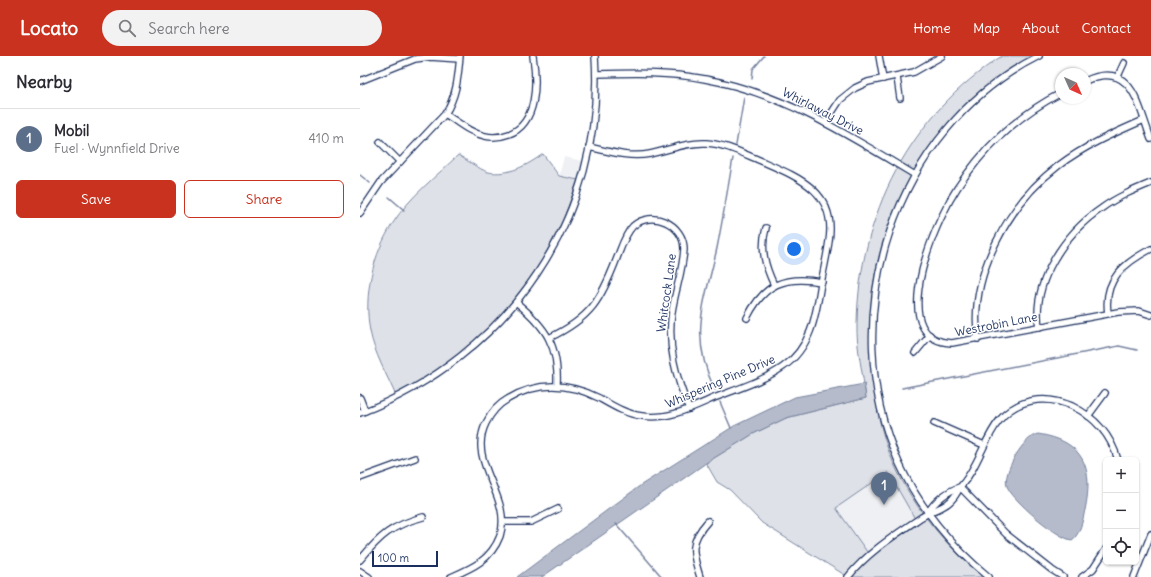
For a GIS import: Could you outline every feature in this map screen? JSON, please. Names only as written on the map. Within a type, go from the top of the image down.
[{"type":"street","points":[[445,114],[483,136],[500,137],[514,132],[526,122],[532,108],[534,86],[533,56]]},
{"type":"street","points":[[360,398],[362,412],[402,395],[447,368],[486,336],[517,302],[538,273],[562,230],[578,191],[590,148],[594,116],[596,74],[594,56]]},
{"type":"street","points":[[879,56],[883,79]]},
{"type":"street","points":[[826,123],[840,100],[851,90],[862,84],[918,71],[942,56]]},
{"type":"street","points":[[989,577],[960,550],[928,513],[907,480],[888,435],[878,394],[872,346],[874,301],[882,256],[896,213],[915,175],[939,139],[971,104],[1010,72],[1040,56]]},
{"type":"street","points":[[360,81],[415,59],[430,57],[460,58],[457,85],[445,114],[378,187],[360,213]]},
{"type":"street","points":[[1118,76],[1124,63]]},
{"type":"street","name":"Whirlaway Drive","points":[[596,74],[669,74],[714,80],[773,98],[826,123],[915,175]]},
{"type":"street","points":[[1091,79],[1101,75],[1118,76],[1132,90],[1151,139]]},
{"type":"street","points":[[897,77],[900,98]]},
{"type":"street","points":[[915,353],[930,335],[923,328],[919,319],[918,300],[929,249],[947,206],[972,168],[998,138],[1029,112],[1055,97]]},
{"type":"street","points":[[978,339],[977,308],[987,266],[997,241],[1021,202],[1041,180],[1070,157],[1104,138],[1144,120]]},
{"type":"street","points":[[380,142],[400,162]]},
{"type":"street","name":"Whispering Pine Drive","points":[[451,577],[475,566],[490,554],[499,538],[503,522],[501,506],[482,459],[481,442],[485,425],[495,410],[510,398],[538,387],[557,385],[585,392],[625,412],[641,416],[667,416],[689,409],[772,374],[793,359],[802,348],[812,329],[829,242],[830,221],[824,204],[817,194],[799,178],[734,150],[713,143],[690,144],[650,154],[631,155],[590,148]]},
{"type":"street","points":[[1039,327],[1038,308],[1042,289],[1051,267],[1067,241],[1079,226],[1103,207],[1151,183]]},
{"type":"street","name":"Whitcock Lane","points":[[549,338],[575,324],[594,306],[604,290],[626,238],[633,226],[650,219],[666,221],[678,232],[683,246],[672,311],[671,342],[676,375],[689,409]]},
{"type":"street","points":[[766,228],[763,256],[774,285]]},
{"type":"street","points":[[1108,314],[1107,296],[1114,278],[1132,260],[1151,249]]},
{"type":"street","points":[[747,318],[757,301],[774,285],[796,280],[822,282]]},
{"type":"street","points":[[517,302],[536,319],[549,338],[556,358],[557,385]]},
{"type":"street","name":"Westrobin Lane","points":[[930,335],[938,340],[949,343],[978,339],[1108,314],[1130,311],[1151,315]]},
{"type":"street","points":[[1088,416],[1105,393]]},
{"type":"street","points":[[848,577],[872,552],[928,513],[938,510],[950,502],[969,475],[993,427],[1000,418],[1013,407],[1038,399],[1056,400],[1077,408],[1088,416],[1108,437],[1117,457]]},
{"type":"street","points":[[934,423],[984,445]]},
{"type":"street","points":[[360,478],[414,458]]},
{"type":"street","points":[[960,487],[1012,539],[1063,577]]},
{"type":"street","points":[[503,522],[531,522],[558,509]]},
{"type":"street","points":[[360,560],[386,532],[404,522],[423,518]]},
{"type":"street","points":[[700,577],[694,558],[693,546],[696,536],[708,521]]},
{"type":"street","points":[[1134,577],[1151,534]]},
{"type":"street","points":[[1082,577],[1093,569],[1103,554]]},
{"type":"street","points":[[360,571],[369,577]]},
{"type":"shaded area","points":[[1002,56],[1032,56],[991,84],[956,116],[927,151],[903,191],[886,233],[874,278],[870,325],[872,374],[877,409],[889,453],[902,480],[921,511],[956,552],[983,577],[848,577],[762,523],[730,490],[717,482],[706,463],[753,434],[786,418],[866,398],[859,351],[857,323],[860,283],[868,244],[880,207],[896,171],[916,138],[941,107],[969,80]],"holes":[[[888,472],[918,524],[870,556],[836,508]]]},
{"type":"shaded area","points":[[543,154],[559,176],[578,180],[559,231],[538,268],[496,322],[457,357],[396,396],[378,356],[372,339],[368,317],[371,275],[380,248],[393,223],[407,204],[458,155],[484,171],[495,173],[517,169]]},
{"type":"shaded area","points":[[564,157],[583,161],[578,180],[559,176]]},
{"type":"shaded area","points":[[888,471],[919,524],[870,557],[836,508]]},
{"type":"water","points":[[864,384],[866,398],[786,418],[753,434],[706,463],[542,577],[517,577],[641,485],[734,426],[795,397]]},
{"type":"water","points":[[1038,434],[1066,443],[1075,450],[1082,459],[1086,469],[1088,481],[1085,510],[1079,531],[1072,540],[1056,533],[1036,518],[1017,500],[1007,486],[1006,480],[1015,456],[1032,436]]},
{"type":"waterway","points":[[752,79],[753,69],[764,56]]},
{"type":"waterway","points":[[736,145],[744,97]]},
{"type":"waterway","points":[[715,390],[702,352],[701,319],[717,248],[733,158]]},
{"type":"waterway","points":[[360,175],[370,183]]},
{"type":"waterway","points":[[389,197],[404,210]]},
{"type":"waterway","points":[[902,388],[1119,346],[1137,350]]},
{"type":"waterway","points":[[720,402],[731,428]]},
{"type":"waterway","points":[[616,524],[662,577]]},
{"type":"place","name":"Mobil","points":[[884,505]]}]
